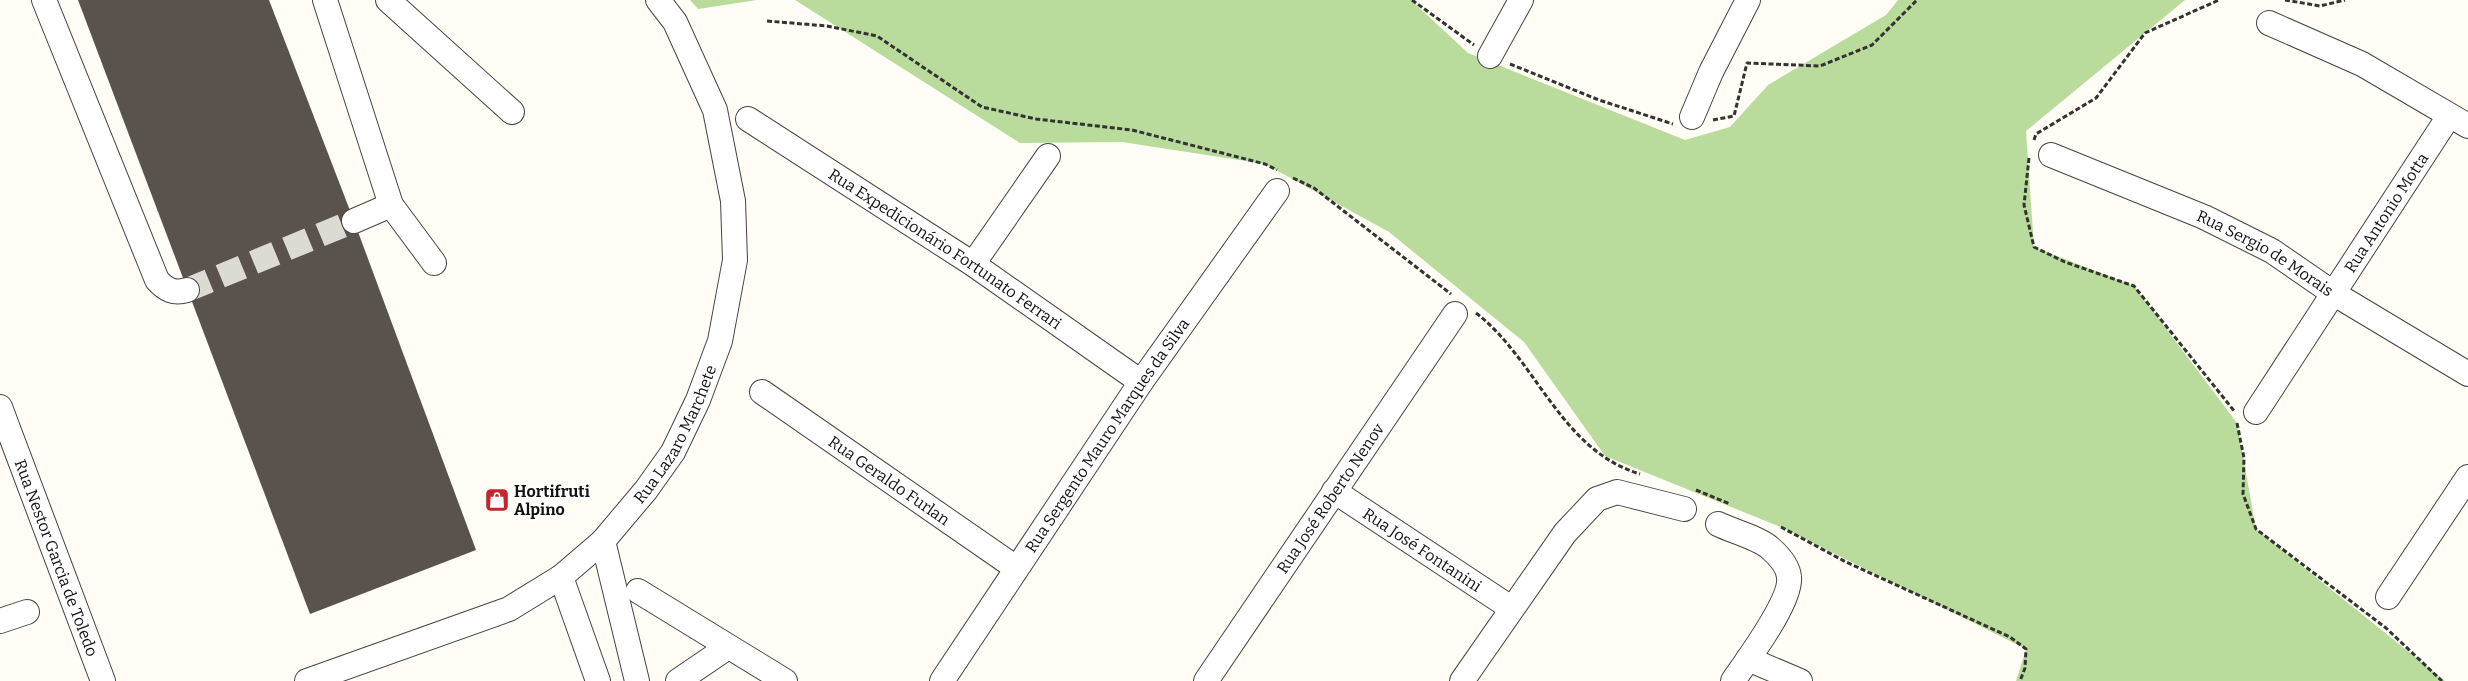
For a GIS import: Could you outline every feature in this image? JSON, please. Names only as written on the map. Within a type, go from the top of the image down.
[{"type":"street","points":[[44,0],[157,280],[171,291],[180,292],[187,290]]},
{"type":"street","points":[[325,0],[391,205],[434,263]]},
{"type":"street","points":[[388,0],[512,112]]},
{"type":"street","name":"Rua Lazaro Marchete","points":[[307,681],[509,609],[561,577],[602,541],[646,490],[673,452],[698,400],[720,341],[735,260],[734,201],[714,110],[675,22],[658,0]]},
{"type":"street","points":[[1490,56],[1521,0]]},
{"type":"street","points":[[1693,122],[1711,72],[1748,0]]},
{"type":"street","points":[[2269,23],[2362,64],[2459,121]]},
{"type":"street","name":"Rua Expedicionário Fortunato Ferrari","points":[[748,119],[973,264],[1140,382]]},
{"type":"street","name":"Rua Antonio Motta","points":[[2256,412],[2333,293],[2459,121]]},
{"type":"street","name":"Rua Sergio de Morais","points":[[2038,149],[2213,221],[2272,250],[2333,293],[2468,374]]},
{"type":"street","points":[[973,264],[1048,156]]},
{"type":"street","name":"Rua Sergento Mauro Marques da Silva","points":[[942,681],[1140,382],[1283,180]]},
{"type":"street","points":[[354,221],[391,205]]},
{"type":"street","name":"Rua José Roberto Nenov","points":[[1206,681],[1461,307]]},
{"type":"street","name":"Rua Geraldo Furlan","points":[[762,392],[1016,568]]},
{"type":"street","name":"Rua Nestor Garcia de Toledo","points":[[0,406],[103,681]]},
{"type":"street","points":[[2388,597],[2468,477]]},
{"type":"street","name":"Rua José Fontanini","points":[[1334,492],[1511,608]]},
{"type":"street","points":[[1462,681],[1565,533],[1597,499],[1617,492],[1688,499]]},
{"type":"street","points":[[1718,524],[1769,547],[1782,560],[1789,576],[1787,592],[1777,614],[1733,681]]},
{"type":"street","points":[[602,541],[637,681]]},
{"type":"street","points":[[561,577],[598,681]]},
{"type":"street","points":[[638,591],[785,681]]},
{"type":"street","points":[[0,621],[27,612]]},
{"type":"street","points":[[678,681],[728,647]]},
{"type":"street","points":[[1748,659],[1800,681]]},
{"type":"path","points":[[1412,0],[1490,56],[1599,100],[1693,122],[1734,116],[1747,63],[1820,66],[1872,45],[1918,0]]},
{"type":"path","points":[[2219,0],[2146,33],[2096,98],[2036,134],[2038,149],[2024,205],[2034,247],[2065,262],[2134,286],[2234,412],[2244,458],[2244,494],[2256,529],[2386,628],[2442,681]]},
{"type":"path","points":[[2285,0],[2320,6],[2345,0]]},
{"type":"path","points":[[767,21],[827,26],[877,36],[982,107],[1036,119],[1132,130],[1265,164],[1283,180],[1314,188],[1461,307],[1503,338],[1522,360],[1564,420],[1579,437],[1594,450],[1626,469],[1644,475]]},
{"type":"path","points":[[1688,499],[1738,507]]},
{"type":"path","points":[[1774,524],[1846,562],[2010,638],[2026,649],[2025,668],[2020,681]]},
{"type":"green space","points":[[690,0],[757,0],[698,9]]},
{"type":"green space","points":[[795,0],[1411,0],[1468,53],[1685,140],[1730,127],[1768,85],[1886,15],[1898,0],[2185,0],[2026,131],[2034,247],[2134,286],[2237,423],[2256,529],[2445,681],[2016,681],[2026,649],[1783,528],[1605,456],[1524,342],[1389,232],[1265,164],[1122,142],[1020,143]]},
{"type":"building","points":[[78,0],[269,0],[354,221],[476,550],[310,614]]},
{"type":"tunnel","points":[[187,290],[354,221]]},
{"type":"place","name":"Hortifruti Alpino","points":[[497,500]]}]
